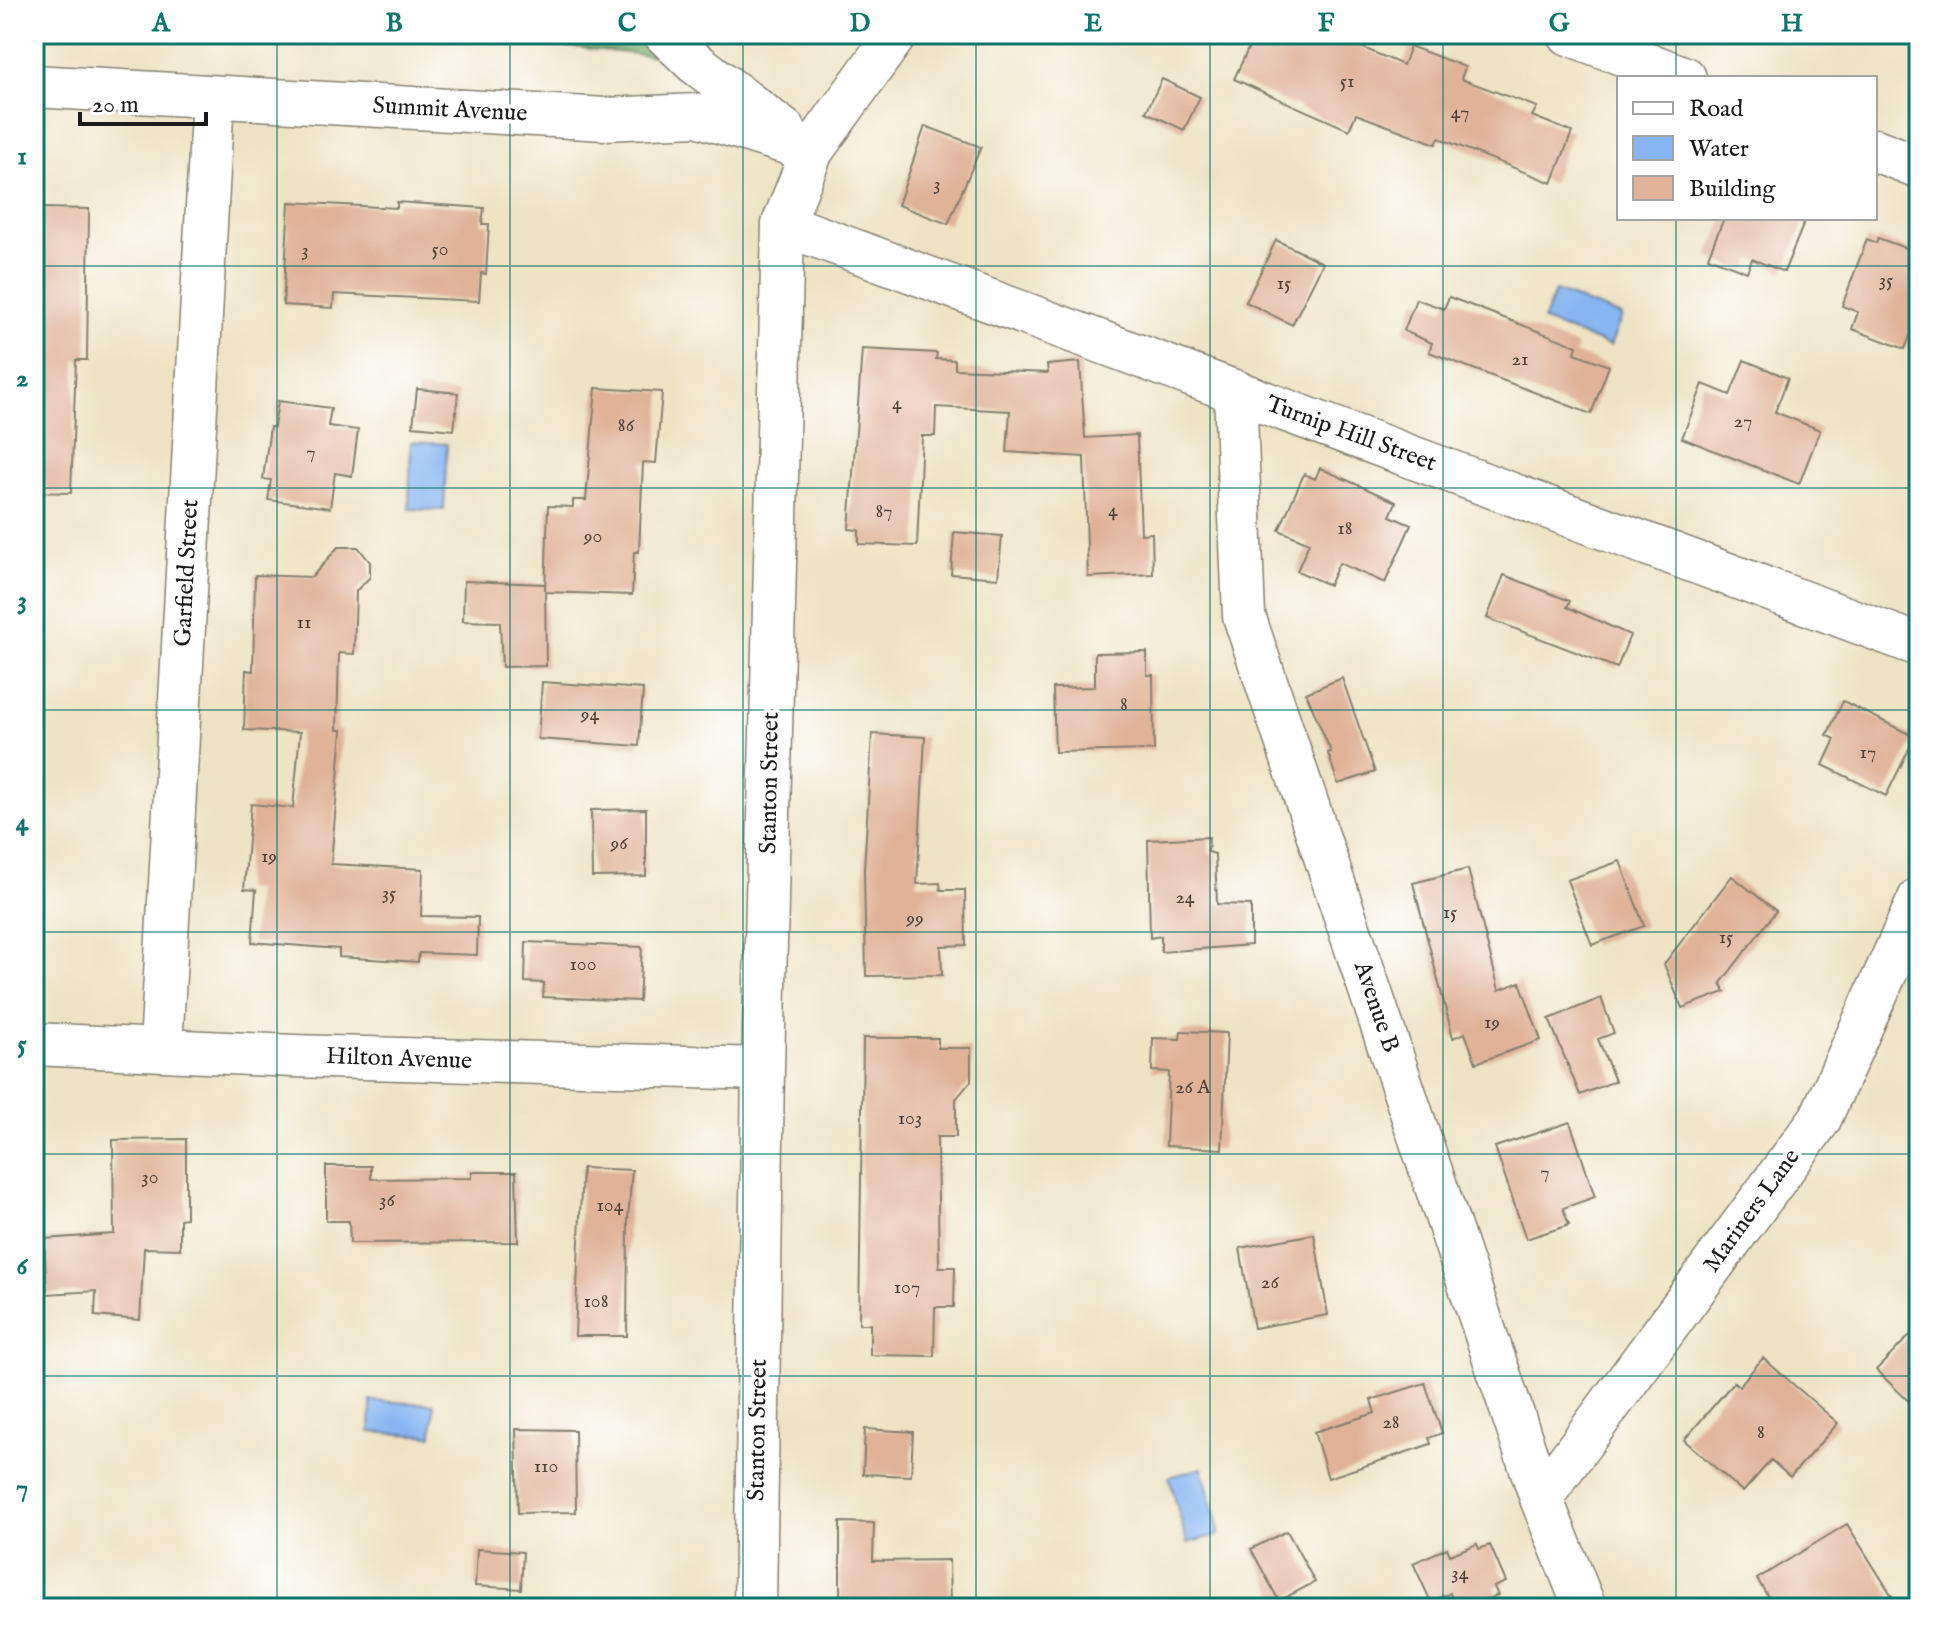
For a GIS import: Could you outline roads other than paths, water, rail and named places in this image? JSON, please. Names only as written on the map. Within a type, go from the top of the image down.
[{"type":"street","points":[[665,34],[694,62],[812,151],[896,34]]},
{"type":"street","points":[[1569,34],[1680,76]]},
{"type":"street","name":"Summit Avenue","points":[[34,86],[605,119],[697,115],[812,151]]},
{"type":"street","name":"Garfield Street","points":[[161,1048],[213,97]]},
{"type":"street","name":"Stanton Street","points":[[755,1608],[763,1069],[783,224],[812,151]]},
{"type":"street","points":[[1877,151],[1919,167]]},
{"type":"street","name":"Turnip Hill Street","points":[[783,224],[1919,645]]},
{"type":"street","name":"Avenue B","points":[[1235,391],[1244,616],[1541,1498],[1585,1608]]},
{"type":"street","name":"Mariners Lane","points":[[1541,1498],[1820,1119],[1919,899]]},
{"type":"street","name":"Hilton Avenue","points":[[34,1044],[293,1056],[763,1069]]},
{"type":"water","points":[[1555,291],[1622,316],[1610,346],[1543,321]]},
{"type":"water","points":[[411,442],[447,444],[444,510],[409,509]]},
{"type":"water","points":[[371,1401],[434,1404],[432,1436],[370,1432]]},
{"type":"water","points":[[1202,1468],[1220,1534],[1187,1543],[1169,1477]]}]
